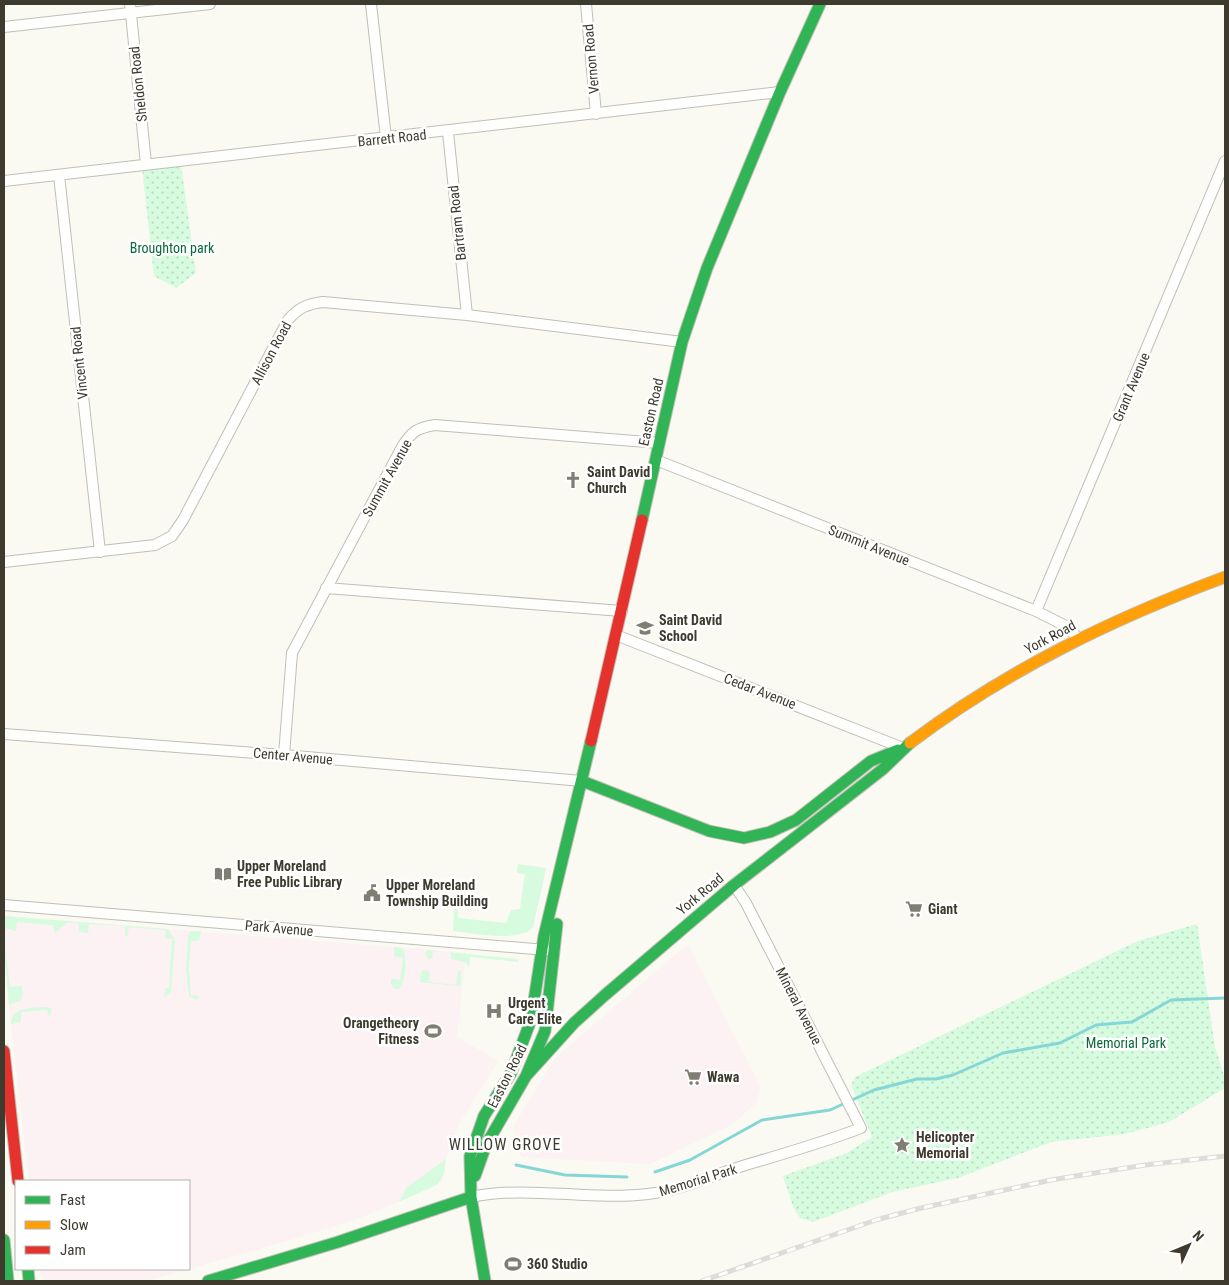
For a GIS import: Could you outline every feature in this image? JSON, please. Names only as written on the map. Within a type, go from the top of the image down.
[{"type":"main road","name":"Easton Road","points":[[471,1197],[468,1175],[474,1139],[484,1116],[511,1073],[531,1020],[541,950],[622,611],[682,342],[707,268],[780,92],[820,4]]},
{"type":"main road","name":"York Road","points":[[526,1076],[574,1023],[734,885],[810,828],[883,769],[903,748],[981,693],[1078,638],[1163,600],[1225,577]]},
{"type":"main road","name":"York Road","points":[[582,780],[709,832],[744,838],[770,832],[796,820],[871,760],[903,748]]},
{"type":"main road","name":"Easton Road","points":[[471,1197],[477,1169],[486,1146],[526,1076],[545,1031],[565,844]]},
{"type":"main road","points":[[4,1051],[18,1180]]},
{"type":"main road","points":[[208,1281],[338,1242],[471,1197],[485,1281]]},
{"type":"main road","points":[[4,1240],[8,1281]]},
{"type":"street","points":[[4,27],[131,9],[210,4]]},
{"type":"street","points":[[371,4],[386,138]]},
{"type":"street","name":"Vernon Road","points":[[586,4],[596,114]]},
{"type":"street","name":"Sheldon Road","points":[[131,9],[146,164]]},
{"type":"street","name":"Barrett Road","points":[[4,181],[448,132],[780,92]]},
{"type":"street","name":"Bartram Road","points":[[448,132],[467,315]]},
{"type":"street","name":"Grant Avenue","points":[[1036,612],[1225,161]]},
{"type":"street","name":"Vincent Road","points":[[59,175],[100,552]]},
{"type":"street","name":"Allison Road","points":[[4,562],[155,546],[172,536],[183,520],[288,320],[296,311],[308,304],[323,302],[467,315],[682,342]]},
{"type":"street","name":"Summit Avenue","points":[[284,754],[292,653],[409,436],[419,428],[445,426],[659,443]]},
{"type":"street","name":"Summit Avenue","points":[[656,460],[1036,612],[1066,626],[1078,638]]},
{"type":"street","points":[[326,588],[622,611]]},
{"type":"street","name":"Cedar Avenue","points":[[616,635],[903,748]]},
{"type":"street","name":"Center Avenue","points":[[4,734],[284,754],[582,780]]},
{"type":"street","name":"Mineral Avenue","points":[[734,885],[746,903],[861,1128]]},
{"type":"street","name":"Park Avenue","points":[[4,905],[554,951]]},
{"type":"street","name":"Memorial Park","points":[[471,1197],[508,1191],[582,1195],[639,1195],[664,1192],[748,1164],[791,1153],[861,1128]]},
{"type":"shaded area","points":[[4,916],[466,953],[457,1037],[498,1061],[460,1122],[446,1158],[442,1180],[429,1189],[362,1217],[190,1269],[190,1180],[29,1180],[4,962]]},
{"type":"shaded area","points":[[688,944],[761,1088],[756,1103],[733,1124],[650,1164],[521,1157],[513,1127],[554,1059]]},
{"type":"shaded area","points":[[39,1270],[186,1270],[147,1281],[43,1281]]},
{"type":"green space","name":"Broughton park","points":[[181,164],[196,273],[176,288],[154,276],[142,167]]},
{"type":"green space","points":[[518,864],[546,868],[533,927],[526,932],[507,936],[453,931],[454,908],[458,910],[458,918],[506,923],[511,910],[520,909],[525,874],[517,873]]},
{"type":"green space","points":[[4,916],[168,929],[175,941],[171,992],[164,998],[165,988],[169,988],[172,939],[165,938],[166,930],[129,927],[127,937],[125,936],[125,926],[89,924],[88,933],[79,932],[79,923],[68,922],[55,933],[53,925],[17,922],[16,931],[4,928]]},
{"type":"green space","name":"Memorial Park","points":[[1197,924],[1215,1047],[1225,1079],[1225,1088],[1169,1122],[1125,1134],[1051,1142],[958,1178],[892,1192],[813,1222],[800,1218],[794,1209],[783,1176],[847,1153],[872,1137],[851,1085],[855,1077],[1138,941]]},
{"type":"green space","points":[[191,931],[201,931],[199,941],[191,941],[189,968],[191,995],[199,996],[197,1000],[189,996],[186,969],[188,935]]},
{"type":"green space","points":[[4,939],[10,987],[22,986],[23,994],[21,1000],[9,1005]]},
{"type":"green space","points":[[394,947],[402,948],[406,962],[405,975],[399,989],[395,989],[391,984],[391,979],[400,980],[403,958],[394,956]]},
{"type":"green space","points":[[427,950],[442,951],[433,951],[432,958],[428,959],[425,953]]},
{"type":"green space","points":[[451,952],[517,959],[519,962],[470,957],[469,967],[465,962],[451,959]]},
{"type":"green space","points":[[424,970],[430,972],[429,982],[456,985],[458,971],[461,971],[461,985],[458,986],[420,982],[421,972]]},
{"type":"green space","points":[[47,1007],[52,1009],[50,1016],[47,1010],[21,1012],[21,1022],[11,1024],[12,1018],[19,1011]]},
{"type":"green space","points":[[446,1159],[444,1174],[438,1184],[399,1202],[406,1188]]},
{"type":"waterway","points":[[655,1172],[690,1160],[762,1120],[830,1110],[874,1090],[917,1079],[936,1079],[953,1075],[1003,1053],[1060,1043],[1096,1025],[1132,1022],[1171,1000],[1225,998]]},
{"type":"waterway","points":[[516,1165],[565,1175],[627,1177]]},
{"type":"railway","points":[[702,1281],[876,1220],[917,1209],[1051,1180],[1145,1165],[1225,1156]]},
{"type":"traffic: fast","points":[[642,520],[682,342],[707,268],[780,92],[820,4]]},
{"type":"traffic: fast","points":[[485,1281],[471,1197],[470,1156],[484,1116],[511,1073],[531,1020],[544,936],[591,741]]},
{"type":"traffic: fast","points":[[526,1076],[574,1023],[605,995],[734,885],[883,769],[910,743]]},
{"type":"traffic: fast","points":[[582,781],[709,831],[744,838],[770,832],[796,820],[871,761],[898,750]]},
{"type":"traffic: fast","points":[[475,1176],[486,1145],[526,1076],[545,1031],[557,924]]},
{"type":"traffic: fast","points":[[208,1281],[338,1242],[471,1197]]},
{"type":"traffic: fast","points":[[4,1240],[8,1281]]},
{"type":"traffic: fast","points":[[28,1270],[29,1281]]},
{"type":"traffic: slow","points":[[910,743],[984,692],[1022,669],[1142,610],[1225,577]]},
{"type":"traffic: jam","points":[[591,741],[642,520]]},
{"type":"traffic: jam","points":[[4,1051],[18,1180]]},
{"type":"place","name":"Saint David Church","points":[[573,480]]},
{"type":"place","name":"Saint David School","points":[[645,628]]},
{"type":"place","name":"Upper Moreland Free Public Library","points":[[223,874]]},
{"type":"place","name":"Upper Moreland Township Building","points":[[372,893]]},
{"type":"place","name":"Giant","points":[[914,909]]},
{"type":"place","name":"Urgent Care Elite","points":[[494,1011]]},
{"type":"place","name":"Orangetheory Fitness","points":[[433,1031]]},
{"type":"place","name":"Wawa","points":[[693,1077]]},
{"type":"place","name":"Helicopter Memorial","points":[[902,1145]]},
{"type":"place","name":"360 Studio","points":[[513,1264]]},
{"type":"district","name":"WILLOW GROVE","points":[[505,1144]]}]
